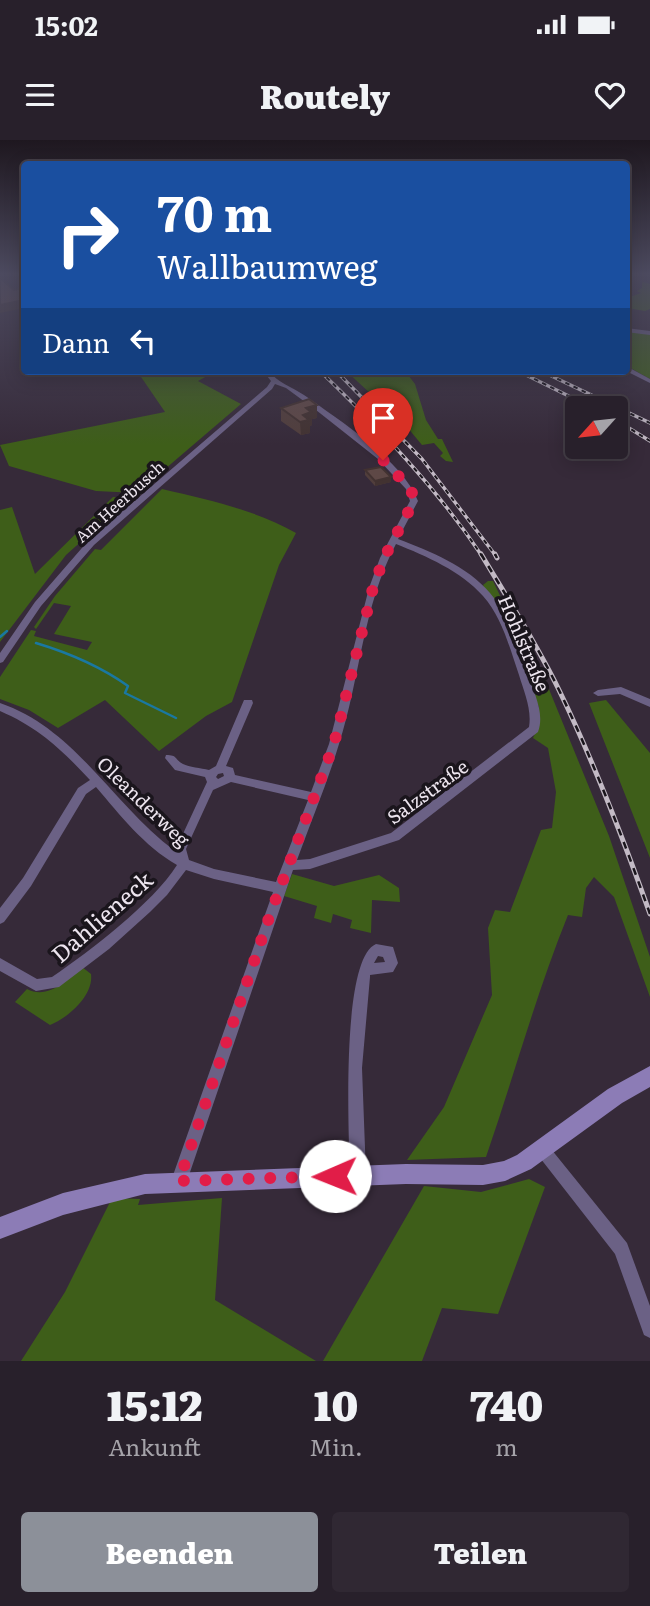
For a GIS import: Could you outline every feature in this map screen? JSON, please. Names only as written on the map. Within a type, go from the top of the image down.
[{"type":"street","points":[[630,370],[650,382]]},
{"type":"street","points":[[179,1181],[341,720],[373,588],[393,540],[414,501],[411,489],[366,443],[288,387],[274,381],[269,375]]},
{"type":"street","name":"Am Heerbusch","points":[[0,660],[38,604],[91,543],[270,388],[274,381]]},
{"type":"street","name":"Hohlstraße","points":[[393,540],[438,561],[478,587],[491,601],[522,670],[535,715],[534,729]]},
{"type":"street","points":[[598,693],[621,690],[650,703]]},
{"type":"street","points":[[184,863],[180,849],[248,703]]},
{"type":"street","name":"Oleanderweg","points":[[0,707],[24,716],[54,736],[163,849],[184,863],[280,888]]},
{"type":"street","name":"Salzstraße","points":[[288,865],[310,864],[396,837],[534,729]]},
{"type":"street","points":[[170,758],[179,767],[215,775],[223,784],[230,778],[314,797]]},
{"type":"street","points":[[0,918],[27,882],[82,792],[97,781]]},
{"type":"street","name":"Dahlieneck","points":[[0,964],[36,985],[54,983],[153,902],[174,879],[184,863]]},
{"type":"street","points":[[358,1175],[355,1058],[360,995],[366,969]]},
{"type":"street","points":[[0,1228],[63,1204],[128,1187],[179,1181],[358,1175],[482,1175],[506,1171],[542,1149],[615,1096],[650,1076]]},
{"type":"street","points":[[542,1149],[621,1249],[650,1329]]},
{"type":"green space","points":[[630,331],[650,334],[650,379],[630,368]]},
{"type":"green space","points":[[140,375],[209,375],[198,381],[241,404],[137,493],[96,491],[9,466],[0,445],[165,412]]},
{"type":"green space","points":[[350,375],[408,375],[415,384],[426,420],[438,439],[442,439],[453,462],[440,456],[443,453],[434,443],[422,445],[407,427]]},
{"type":"green space","points":[[162,489],[247,511],[296,533],[279,565],[232,702],[206,716],[159,751],[105,700],[58,728],[29,710],[0,699],[0,677],[31,630],[36,631],[34,636],[87,650],[92,642],[54,634],[71,606],[54,603],[36,629],[34,627],[55,596],[95,549],[101,550]]},
{"type":"green space","points":[[113,497],[130,498],[66,555],[0,642],[0,510],[12,507],[35,574]]},
{"type":"green space","points":[[493,581],[537,672],[544,677],[609,836],[650,957],[650,997],[614,897],[594,877],[586,888],[582,917],[568,915],[556,945],[486,1157],[407,1160],[444,1107],[492,995],[488,928],[495,910],[510,912],[541,830],[552,828],[556,792],[548,748],[533,738],[538,727],[539,707],[483,585]]},
{"type":"green space","points":[[606,700],[650,753],[650,858],[589,703]]},
{"type":"green space","points":[[292,874],[334,886],[379,875],[399,888],[400,902],[372,900],[371,933],[350,928],[352,920],[333,914],[331,923],[314,918],[317,906],[284,896]]},
{"type":"green space","points":[[82,967],[91,974],[88,990],[78,1005],[57,1022],[50,1025],[15,1002],[27,989],[42,992],[57,987]]},
{"type":"green space","points":[[529,1179],[545,1187],[498,1314],[442,1308],[422,1361],[323,1361],[424,1186],[481,1192]]},
{"type":"green space","points":[[112,1198],[140,1199],[138,1205],[222,1198],[215,1300],[316,1361],[21,1361],[65,1292]]},
{"type":"building","points":[[309,399],[317,405],[306,408],[311,412],[303,415],[309,420],[300,422],[281,408]]},
{"type":"building","points":[[381,467],[391,477],[375,481],[365,470]]},
{"type":"waterway","points":[[0,637],[7,631]]},
{"type":"waterway","points":[[36,643],[95,666],[128,686],[125,693],[176,718]]},
{"type":"railway","points":[[324,375],[406,459],[446,506],[482,556]]},
{"type":"railway","points":[[340,375],[422,459],[496,556]]},
{"type":"railway","points":[[526,375],[569,396]]},
{"type":"railway","points":[[549,375],[650,423]]},
{"type":"railway","points":[[628,427],[650,441]]},
{"type":"railway","points":[[481,554],[541,655],[572,717],[608,800],[650,914]]},
{"type":"route","points":[[335,1176],[179,1181],[271,912],[334,744],[373,588],[384,558],[414,501],[411,489],[383,460]]}]
